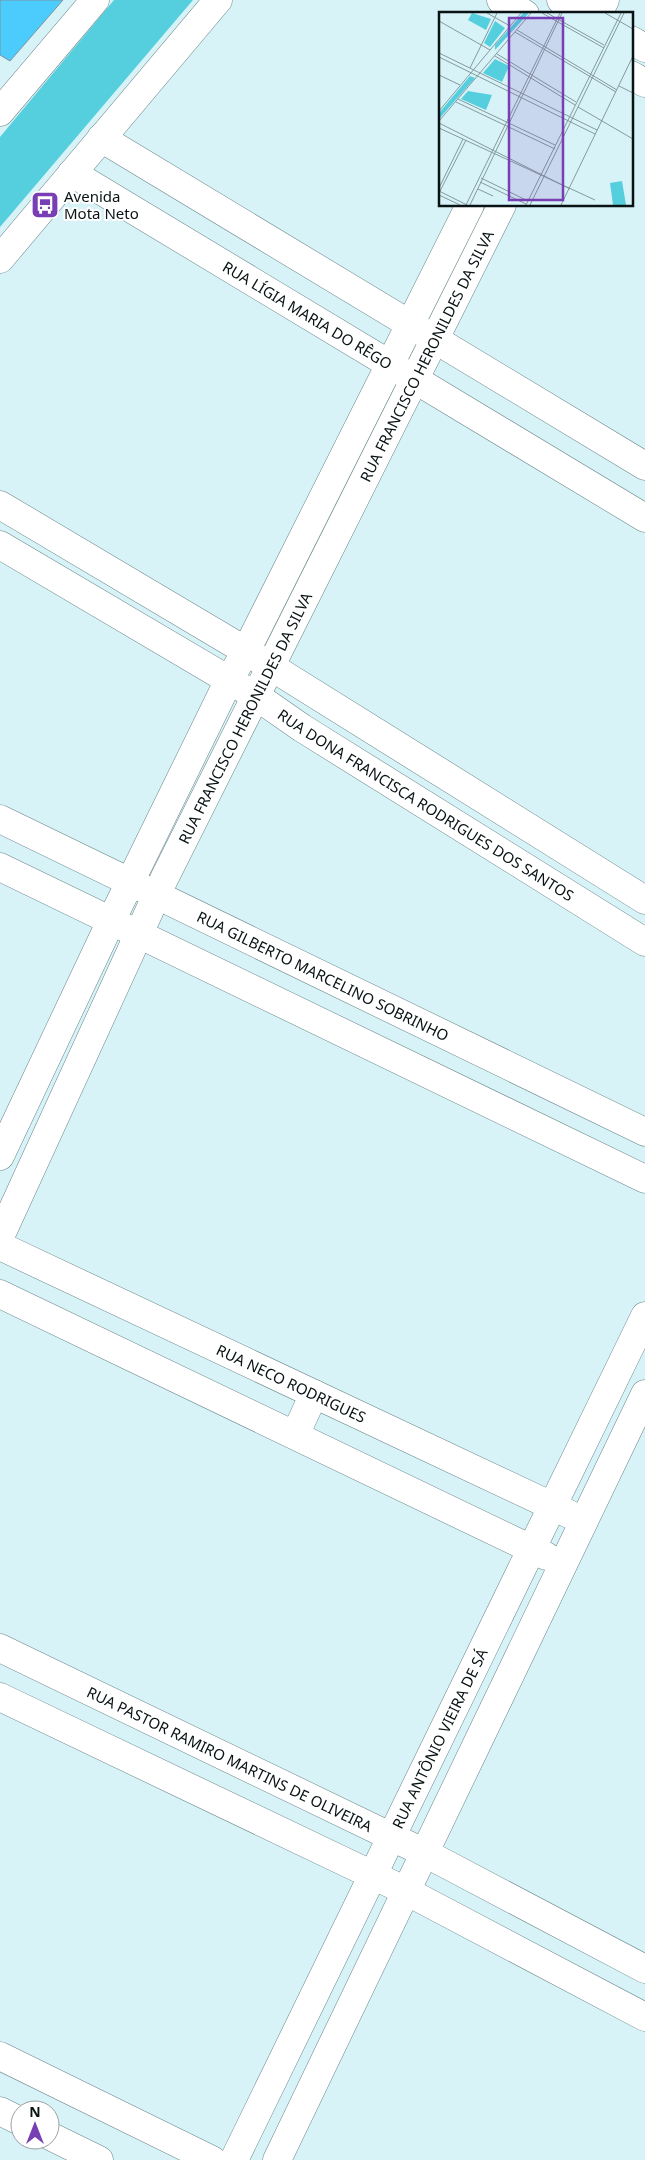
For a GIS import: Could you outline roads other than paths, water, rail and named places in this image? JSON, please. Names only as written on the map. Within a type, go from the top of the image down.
[{"type":"street","points":[[0,112],[9,86],[95,0]]},
{"type":"street","points":[[0,259],[218,0]]},
{"type":"street","points":[[502,0],[522,12]]},
{"type":"street","points":[[599,12],[605,0]]},
{"type":"street","points":[[632,41],[645,48]]},
{"type":"street","points":[[632,76],[645,82]]},
{"type":"street","points":[[101,138],[645,466]]},
{"type":"street","name":"RUA LÍGIA MARIA DO RÊGO","points":[[72,173],[645,518]]},
{"type":"street","name":"RUA FRANCISCO HERONILDES DA SILVA","points":[[0,1156],[111,921],[229,680],[246,651],[469,206]]},
{"type":"street","name":"RUA FRANCISCO HERONILDES DA SILVA","points":[[0,1237],[157,895],[502,206]]},
{"type":"street","points":[[0,505],[246,651],[645,900]]},
{"type":"street","name":"RUA DONA FRANCISCA RODRIGUES DOS SANTOS","points":[[0,545],[256,696],[438,813],[645,942]]},
{"type":"street","points":[[438,813],[454,781]]},
{"type":"street","name":"RUA GILBERTO MARCELINO SOBRINHO","points":[[0,819],[645,1132]]},
{"type":"street","points":[[0,867],[645,1179]]},
{"type":"street","name":"RUA NECO RODRIGUES","points":[[0,1246],[584,1520]]},
{"type":"street","points":[[0,1294],[564,1564]]},
{"type":"street","name":"RUA ANTÔNIO VIEIRA DE SÁ","points":[[234,2160],[390,1836],[645,1316]]},
{"type":"street","points":[[295,1436],[314,1394]]},
{"type":"street","points":[[277,2160],[645,1394]]},
{"type":"street","name":"RUA PASTOR RAMIRO MARTINS DE OLIVEIRA","points":[[0,1648],[425,1853],[645,1970]]},
{"type":"street","points":[[0,1697],[372,1874],[645,2017]]},
{"type":"street","points":[[0,2056],[212,2160]]},
{"type":"street","points":[[60,2141],[99,2160]]},
{"type":"place","name":"Avenida Mota Neto","points":[[45,205]]}]
